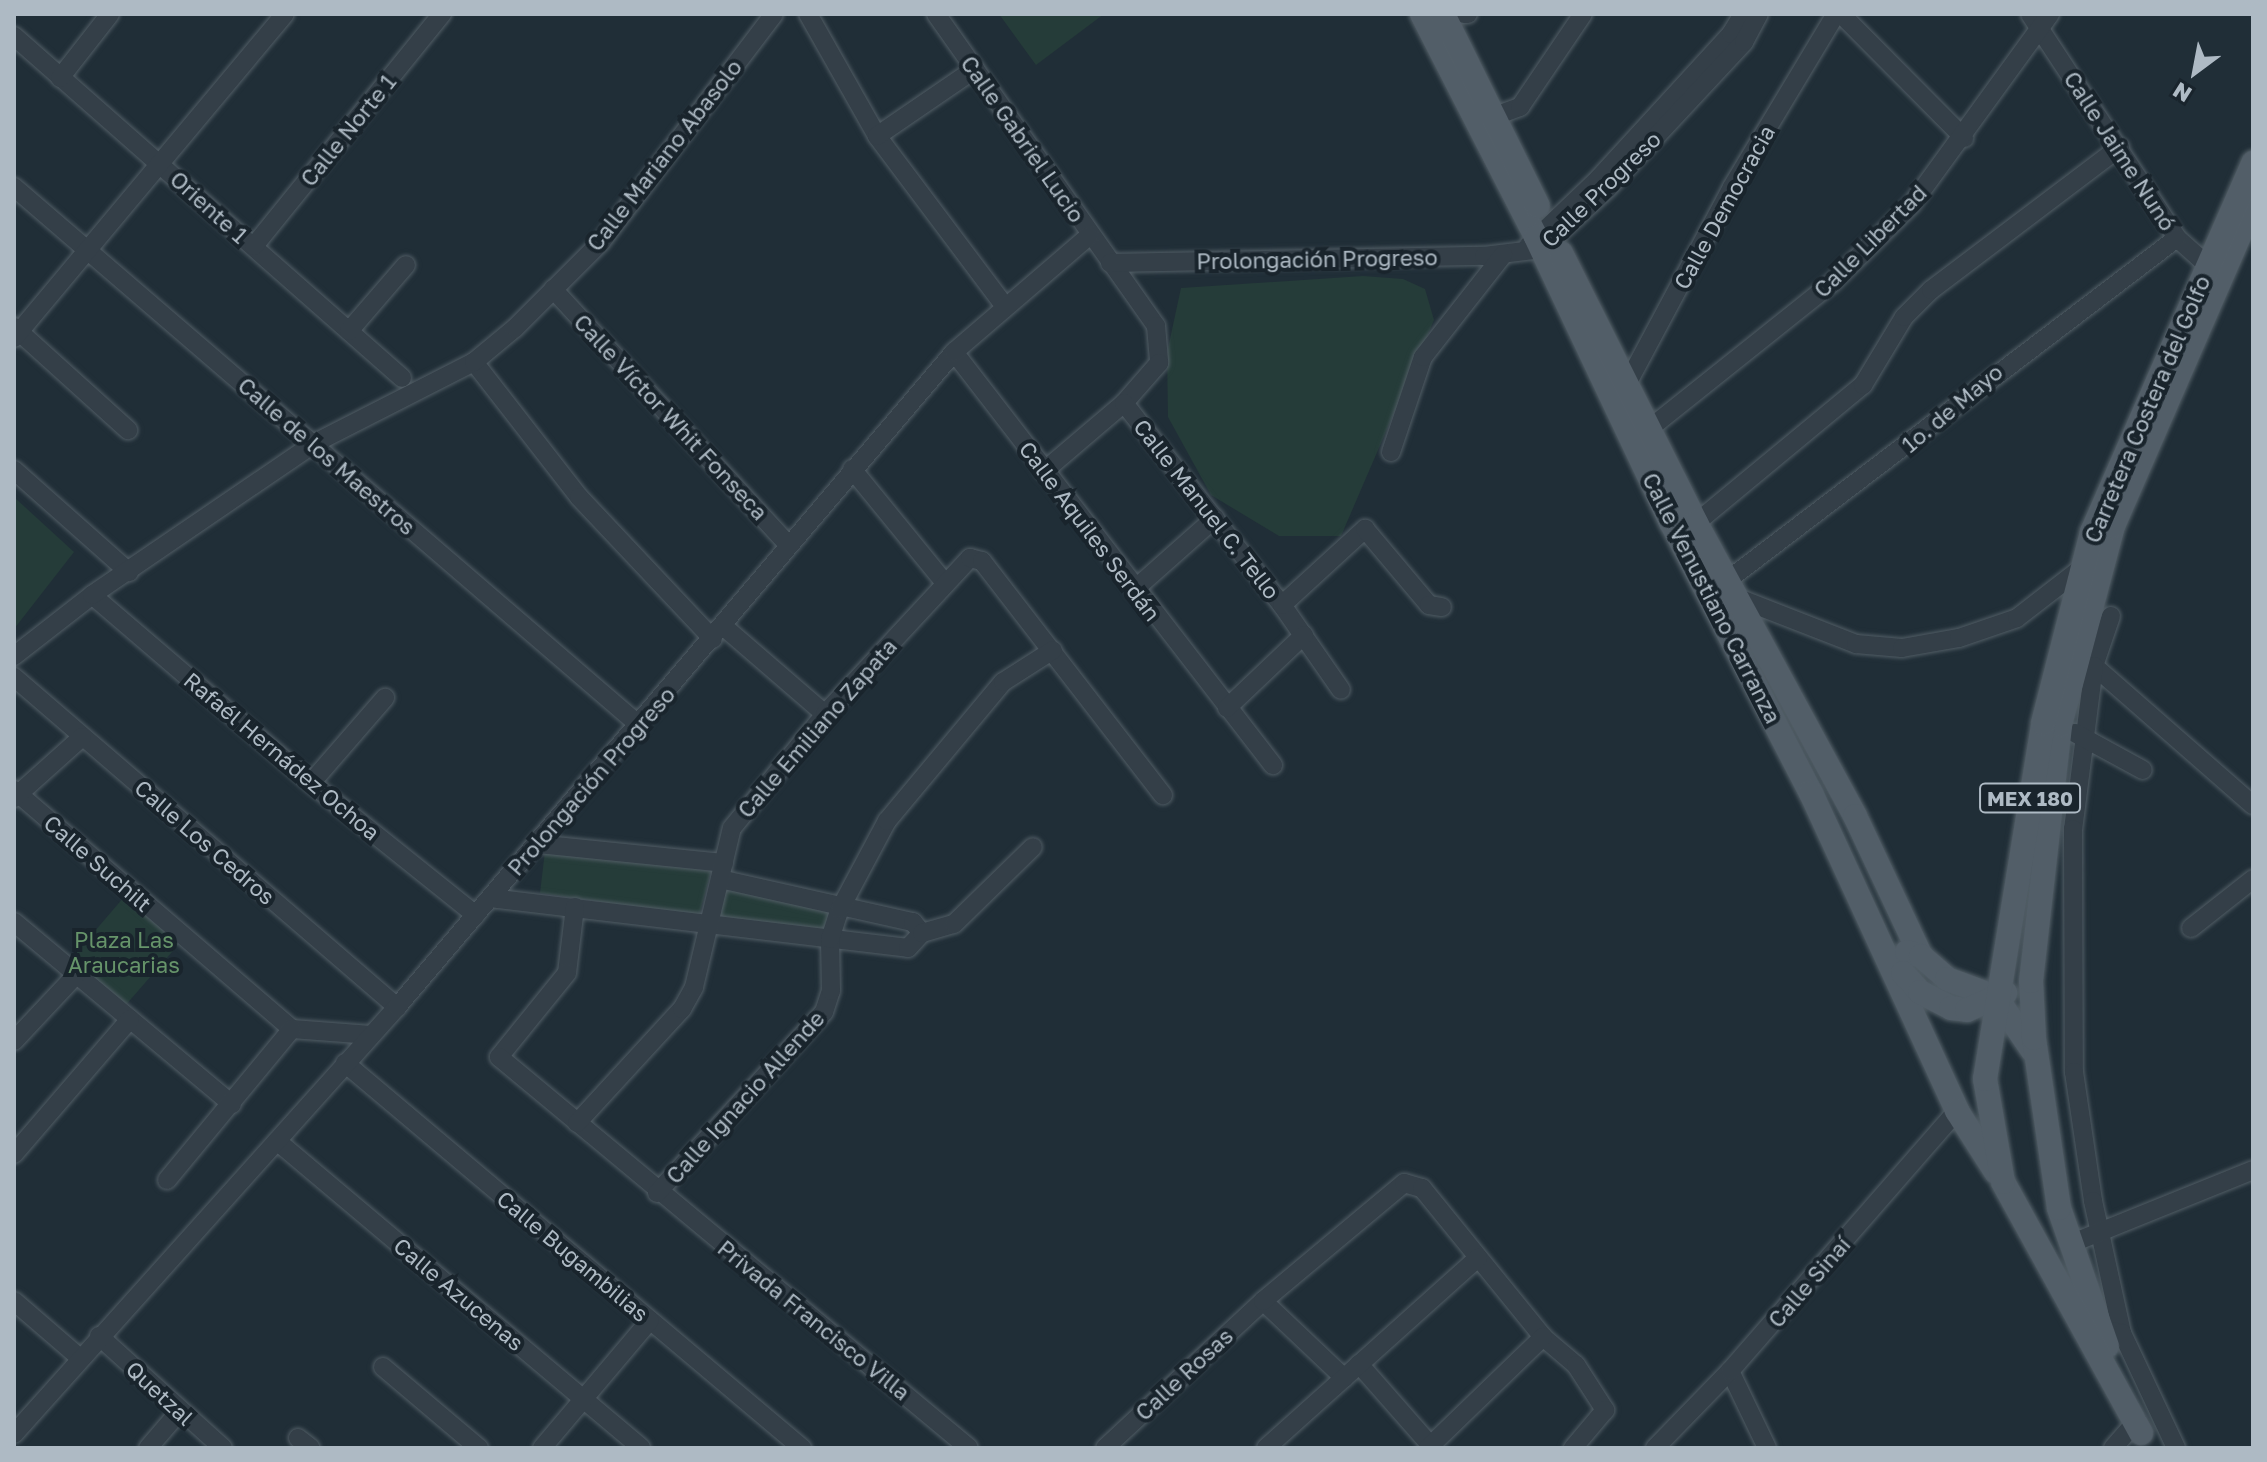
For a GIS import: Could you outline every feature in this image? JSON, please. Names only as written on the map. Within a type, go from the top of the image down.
[{"type":"main road","name":"Calle Venustiano Carranza","points":[[1422,14],[1618,389],[1891,958],[1957,1111],[2003,1182]]},
{"type":"main road","name":"Calle Venustiano Carranza","points":[[1443,14],[1495,116],[1540,241]]},
{"type":"main road","name":"Carretera Costera del Golfo","points":[[2140,1431],[2111,1330],[2070,1244],[2059,1208],[2038,1060],[2033,965],[2051,724],[2113,526],[2214,271],[2253,163]]},
{"type":"main road","name":"Carretera Costera del Golfo","points":[[2140,1431],[2003,1182],[1985,1079],[1996,997],[2092,532],[2214,271],[2253,204]]},
{"type":"main road","name":"Calle Venustiano Carranza","points":[[1618,389],[1649,429],[1696,523],[1855,816],[1921,956]]},
{"type":"main road","points":[[2033,965],[2012,990],[1996,997],[1967,1010],[1951,1008],[1920,992],[1891,958],[1907,952],[1921,956],[1947,979],[1996,997],[2038,1060]]},
{"type":"street","points":[[60,78],[110,14]]},
{"type":"street","points":[[128,430],[16,332],[285,14]]},
{"type":"street","name":"Calle Norte 1","points":[[254,246],[442,14]]},
{"type":"street","name":"Calle Mariano Abasolo","points":[[14,656],[92,595],[313,444],[474,362],[601,242],[774,14]]},
{"type":"street","points":[[808,14],[877,136],[1004,305]]},
{"type":"street","name":"Calle Gabriel Lucio","points":[[936,14],[1110,263]]},
{"type":"street","points":[[1495,116],[1520,107],[1583,14]]},
{"type":"street","name":"Calle Progreso","points":[[1737,38],[1743,14]]},
{"type":"street","name":"Calle Progreso","points":[[1540,241],[1759,14]]},
{"type":"street","points":[[1838,14],[1964,138]]},
{"type":"street","name":"Calle Democracia","points":[[1618,389],[1732,187],[1838,14]]},
{"type":"street","name":"Calle Libertad","points":[[1649,429],[1833,282],[1912,204],[1964,138],[2035,22],[2050,14]]},
{"type":"street","name":"Calle Jaime Nunó","points":[[2035,22],[2177,238],[2214,271]]},
{"type":"street","name":"Oriente 1","points":[[14,36],[402,378]]},
{"type":"street","points":[[877,136],[975,69]]},
{"type":"street","points":[[1696,523],[1863,385],[1904,317],[1931,290],[2120,147]]},
{"type":"street","name":"Calle de los Maestros","points":[[14,187],[639,725]]},
{"type":"street","name":"Prolongación Progreso","points":[[14,1436],[99,1336],[397,1007],[954,352],[1004,305],[1089,236]]},
{"type":"street","name":"1o. de Mayo","points":[[1733,589],[2177,238]]},
{"type":"street","name":"Prolongación Progreso","points":[[1110,263],[1503,255],[1540,241]]},
{"type":"street","points":[[1391,452],[1423,357],[1503,255]]},
{"type":"street","name":"Calle Manuel C. Tello","points":[[1110,263],[1156,326],[1159,363],[1124,403],[1282,605],[1341,690]]},
{"type":"street","points":[[349,331],[406,265]]},
{"type":"street","name":"Calle Víctor Whit Fonseca","points":[[553,289],[788,545]]},
{"type":"street","name":"Calle Aquiles Serdán","points":[[954,352],[1273,765]]},
{"type":"street","points":[[474,362],[579,497],[718,632],[825,714]]},
{"type":"street","points":[[1044,471],[1124,403]]},
{"type":"street","points":[[852,469],[945,583]]},
{"type":"street","points":[[14,470],[129,572]]},
{"type":"street","points":[[1135,589],[1215,518]]},
{"type":"street","points":[[1282,605],[1365,529],[1435,606]]},
{"type":"street","name":"Calle Emiliano Zapata","points":[[577,1123],[682,1009],[702,964],[732,828],[825,714],[945,583],[976,557],[1053,650]]},
{"type":"street","points":[[1733,589],[1856,644],[1902,648],[1959,638],[2017,618],[2083,567]]},
{"type":"street","name":"Rafaél Hernádez Ochoa","points":[[92,595],[311,783],[476,915]]},
{"type":"street","points":[[2111,616],[2094,666],[2082,737],[2073,829],[2070,961],[2074,1072],[2101,1235],[2111,1330],[2176,1448]]},
{"type":"street","points":[[1227,708],[1304,635]]},
{"type":"street","points":[[1053,650],[1163,795]]},
{"type":"street","name":"Calle Ignacio Allende","points":[[657,1193],[824,1012],[831,991],[830,939],[840,909],[887,821],[1003,682],[1053,650]]},
{"type":"street","points":[[2094,666],[2253,805]]},
{"type":"street","name":"Calle Los Cedros","points":[[14,677],[397,1007]]},
{"type":"street","points":[[311,783],[385,698]]},
{"type":"street","points":[[2051,724],[2143,770]]},
{"type":"street","points":[[15,794],[82,737]]},
{"type":"street","name":"Calle Suchilt","points":[[15,794],[292,1029]]},
{"type":"street","points":[[537,844],[722,871],[840,909],[913,922],[922,933]]},
{"type":"street","points":[[490,898],[908,948],[922,933],[954,924],[1033,847]]},
{"type":"street","points":[[2191,928],[2253,879]]},
{"type":"street","name":"Privada Francisco Villa","points":[[575,907],[567,973],[499,1057],[657,1193],[969,1448]]},
{"type":"street","points":[[14,922],[232,1104]]},
{"type":"street","points":[[15,1037],[76,975]]},
{"type":"street","points":[[14,1154],[130,1019]]},
{"type":"street","points":[[167,1180],[292,1029],[371,1035]]},
{"type":"street","name":"Calle Bugambilias","points":[[345,1063],[802,1448]]},
{"type":"street","name":"Calle Sinaí","points":[[1655,1448],[1730,1371],[1957,1111]]},
{"type":"street","name":"Calle Azucenas","points":[[277,1141],[641,1448]]},
{"type":"street","points":[[2070,1244],[2101,1235],[2253,1170]]},
{"type":"street","name":"Calle Rosas","points":[[1105,1448],[1263,1301],[1404,1183],[1422,1188],[1478,1258]]},
{"type":"street","points":[[2059,1208],[2093,1201]]},
{"type":"street","points":[[1266,1448],[1478,1258],[1543,1337],[1576,1365],[1605,1410],[1573,1448]]},
{"type":"street","points":[[14,1301],[80,1358]]},
{"type":"street","points":[[1263,1301],[1344,1378]]},
{"type":"street","points":[[542,1448],[650,1320]]},
{"type":"street","name":"Quetzal","points":[[99,1336],[179,1412],[223,1448]]},
{"type":"street","points":[[1359,1364],[1430,1447],[1543,1337]]},
{"type":"street","points":[[383,1367],[479,1448]]},
{"type":"street","points":[[1730,1371],[1767,1448]]},
{"type":"street","points":[[148,1448],[179,1412]]},
{"type":"street","points":[[2113,1448],[2140,1431]]},
{"type":"street","points":[[14,1436],[26,1448]]},
{"type":"green space","points":[[999,14],[1104,14],[1036,65]]},
{"type":"green space","points":[[1363,276],[1403,279],[1425,289],[1434,320],[1341,536],[1279,536],[1211,495],[1168,417],[1167,353],[1181,288]]},
{"type":"green space","points":[[14,497],[74,552],[14,629]]},
{"type":"green space","points":[[545,851],[711,871],[699,916],[540,893]]},
{"type":"green space","points":[[724,889],[833,912],[828,933],[717,918]]},
{"type":"green space","name":"Plaza Las Araucarias","points":[[124,897],[179,944],[124,1007],[70,960]]}]
